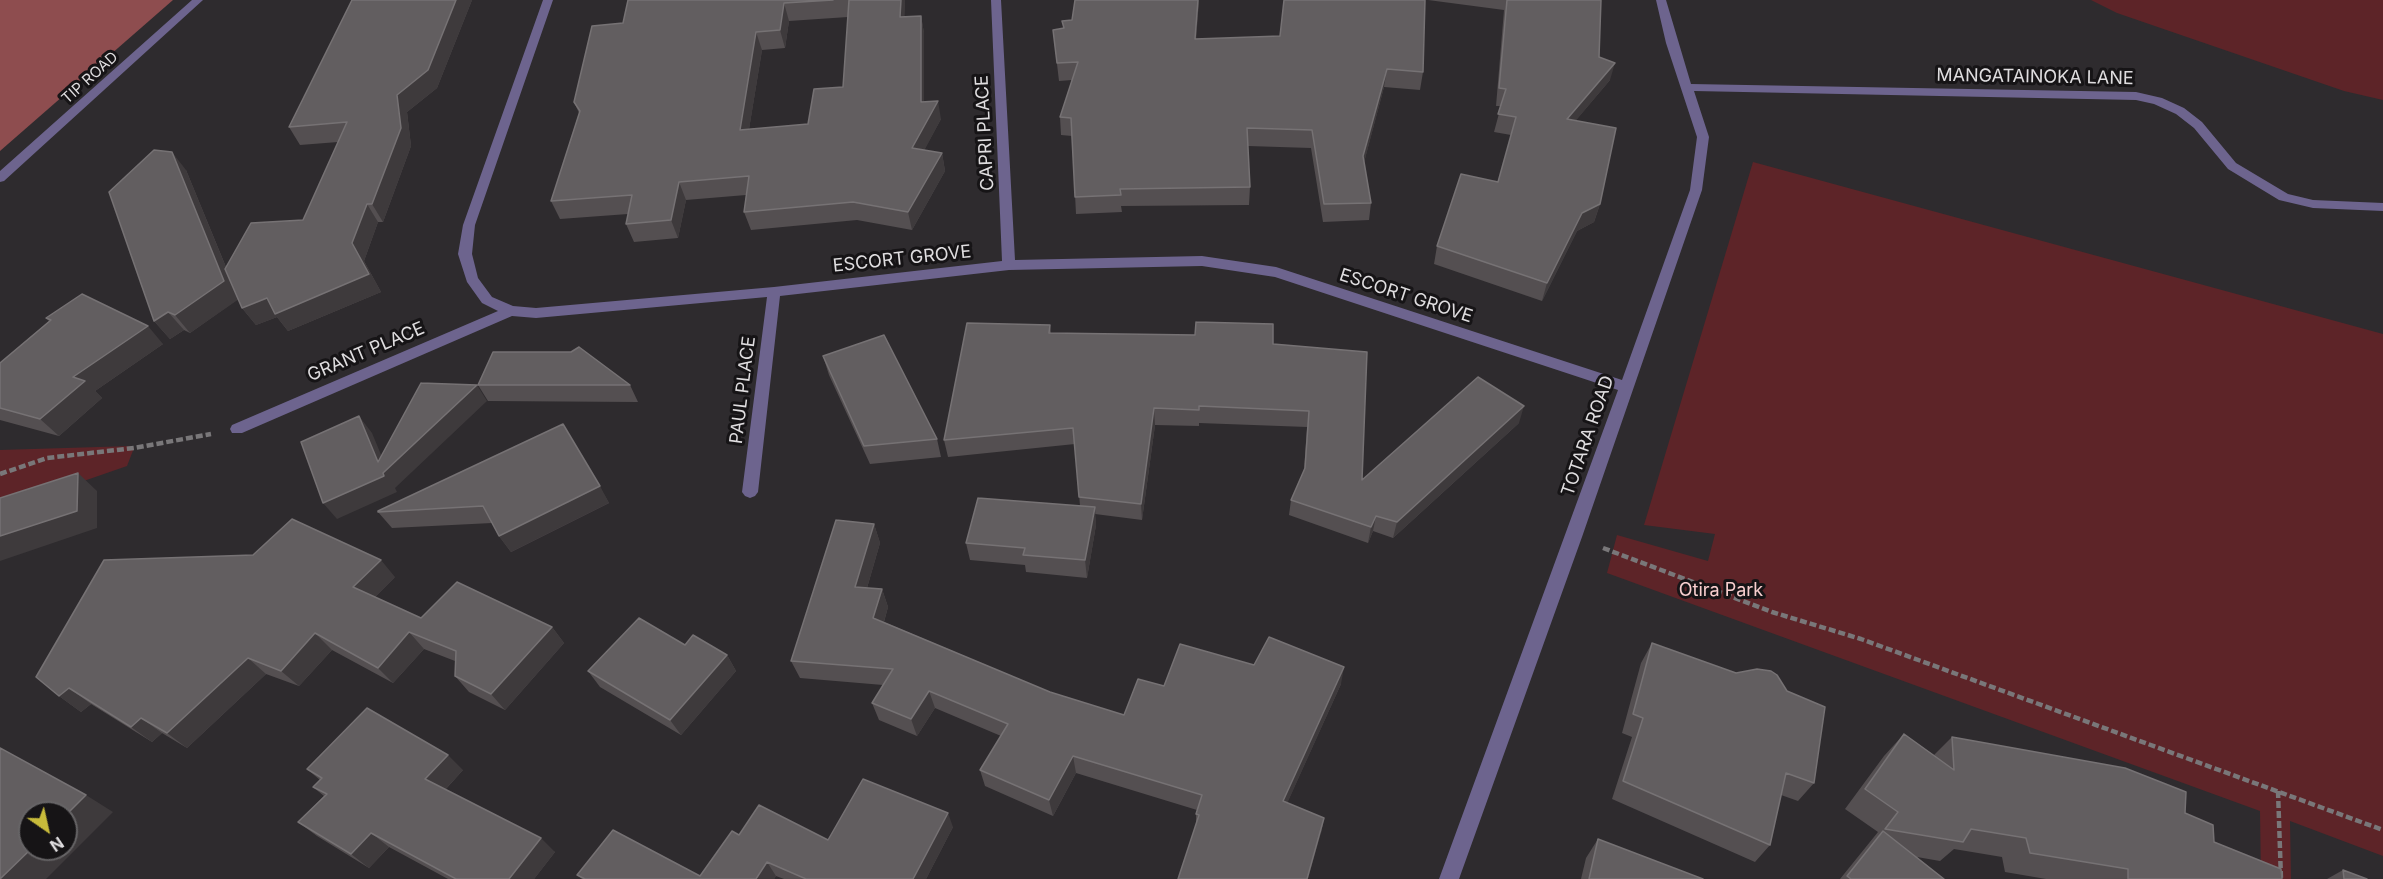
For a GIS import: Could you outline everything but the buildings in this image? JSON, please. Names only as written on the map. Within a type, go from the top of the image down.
[{"type":"street","name":"TIP ROAD","points":[[0,178],[198,0]]},
{"type":"street","name":"ESCORT GROVE","points":[[548,0],[469,225],[465,254],[472,279],[487,300],[511,311],[536,313],[774,292],[1010,265],[1202,261],[1276,272],[1625,387]]},
{"type":"street","name":"CAPRI PLACE","points":[[996,0],[1010,265]]},
{"type":"street","name":"TOTARA ROAD","points":[[1449,879],[1574,537],[1696,190],[1703,137],[1661,0]]},
{"type":"street","name":"MANGATAINOKA LANE","points":[[1686,87],[2136,96],[2158,101],[2180,111],[2198,125],[2232,166],[2284,197],[2313,204],[2383,207]]},
{"type":"street","name":"PAUL PLACE","points":[[750,492],[774,292]]},
{"type":"street","name":"GRANT PLACE","points":[[237,429],[511,311]]},
{"type":"path","points":[[0,474],[46,458],[134,448],[237,429]]},
{"type":"path","points":[[1574,537],[1772,612],[1861,639],[2383,830]]},
{"type":"path","points":[[2278,791],[2281,879]]},
{"type":"green space","points":[[2091,0],[2383,0],[2383,100],[2344,91],[2117,13]]},
{"type":"green space","name":"Otira Park","points":[[1753,162],[2383,334],[2383,856],[2290,821],[2291,879],[2261,879],[2260,811],[1607,573],[1617,535],[1708,561],[1715,534],[1644,525]]},
{"type":"green space","points":[[132,446],[134,448],[127,466],[0,510],[0,450]]},
{"type":"shaded area","points":[[0,0],[173,0],[0,151]]}]
